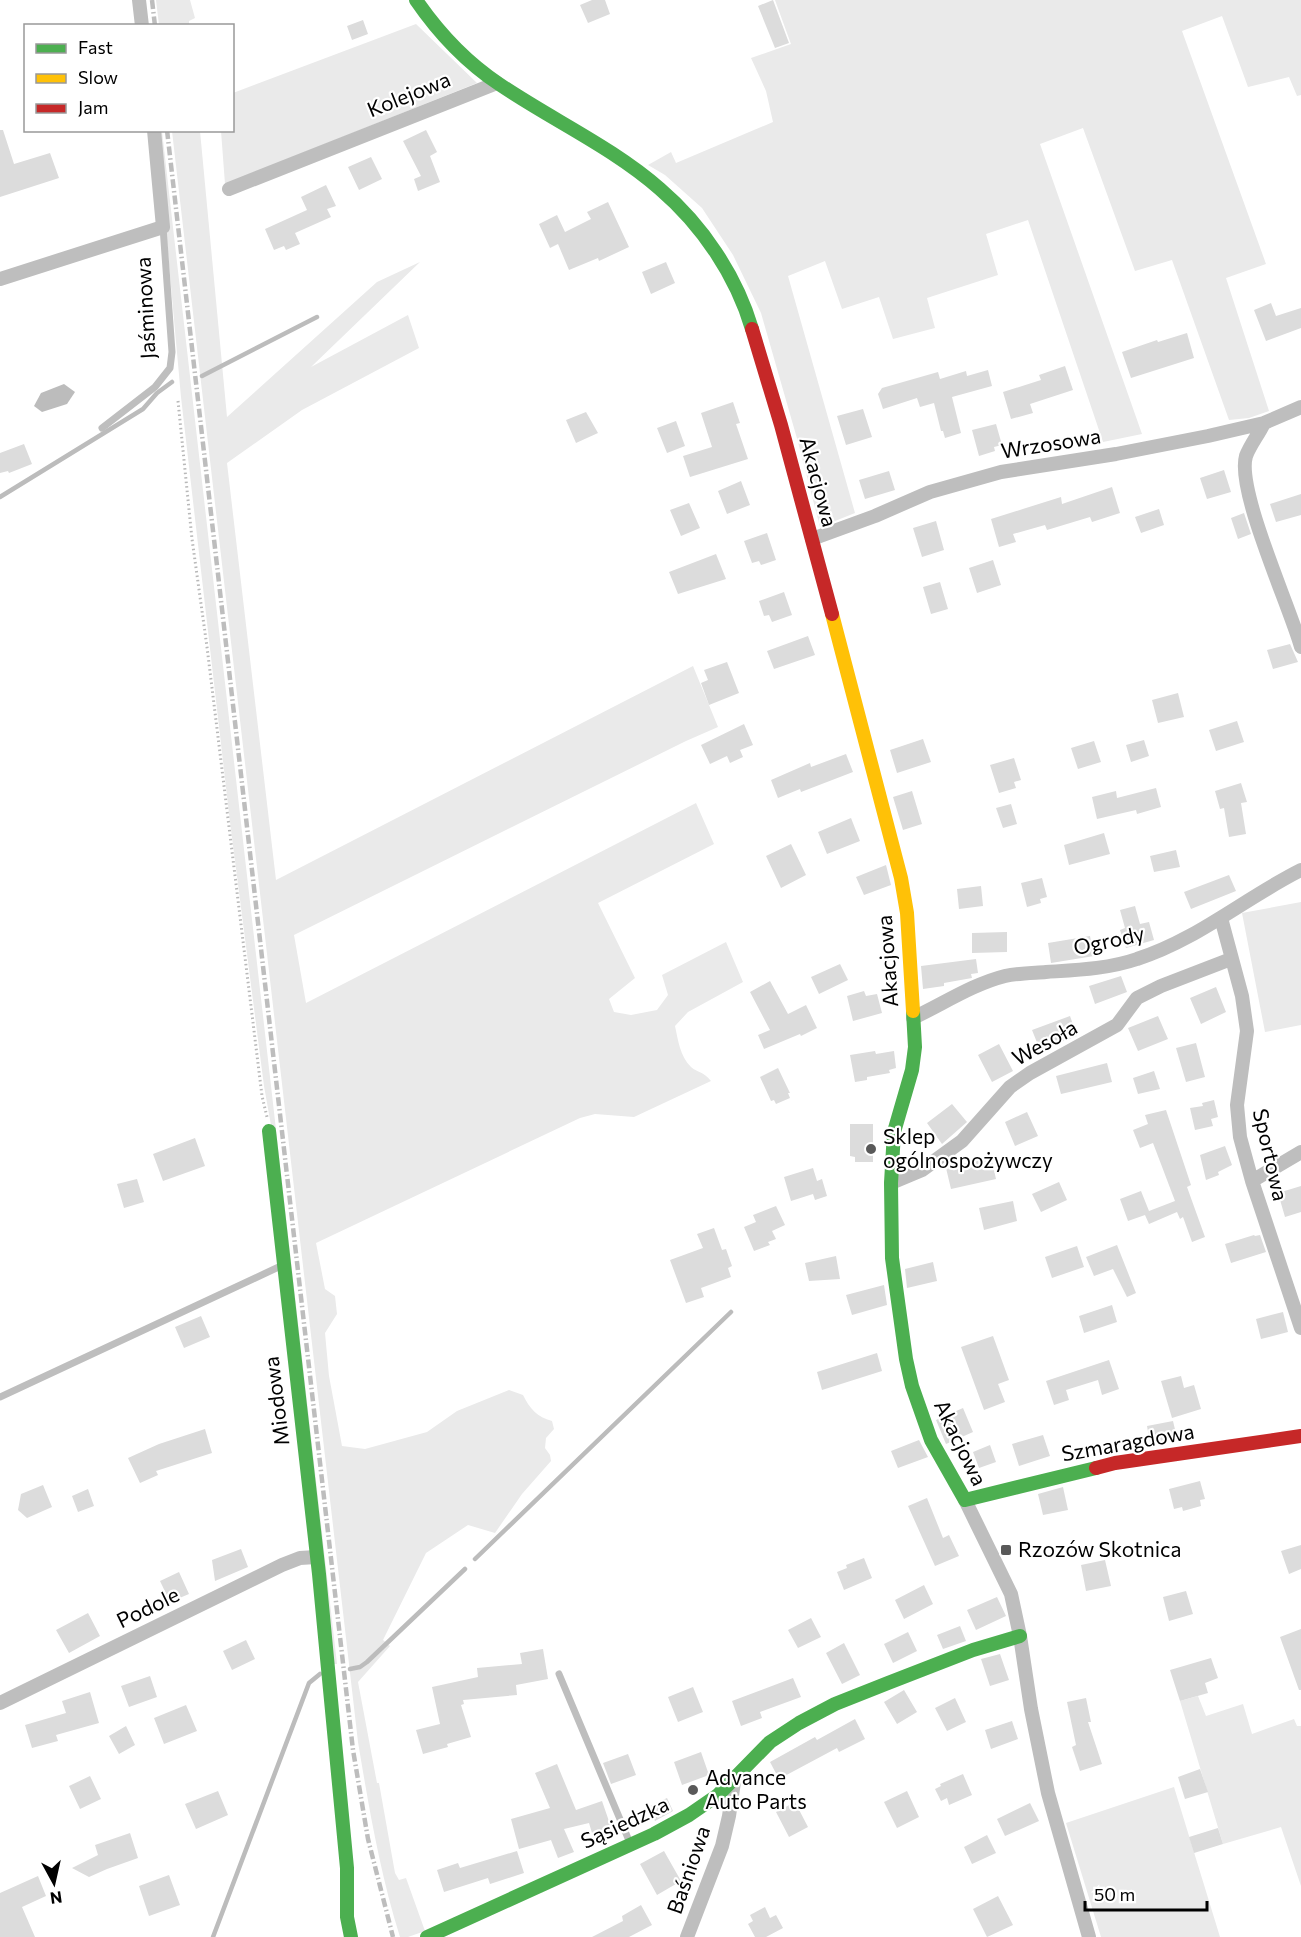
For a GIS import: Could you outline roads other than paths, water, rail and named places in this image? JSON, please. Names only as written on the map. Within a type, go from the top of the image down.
[{"type":"street","points":[[139,0],[142,24]]},
{"type":"street","name":"Kolejowa","points":[[228,189],[497,83],[464,56],[433,25],[416,0]]},
{"type":"street","name":"Akacjowa","points":[[497,83],[614,156],[660,189],[703,233],[734,284],[750,323],[812,539],[901,878],[907,913],[915,1047],[912,1070],[894,1132],[891,1243],[894,1277],[912,1386],[931,1440],[965,1500],[1011,1594],[1048,1793],[1089,1937]]},
{"type":"street","name":"Jaśminowa","points":[[0,279],[163,227],[154,132]]},
{"type":"street","name":"Wrzosowa","points":[[812,539],[930,492],[1001,472],[1116,454],[1264,423],[1301,407]]},
{"type":"street","points":[[1264,423],[1246,457],[1246,480],[1255,517],[1301,647]]},
{"type":"street","name":"Ogrody","points":[[914,1018],[978,986],[1006,976],[1082,970],[1134,960],[1165,950],[1301,870]]},
{"type":"street","name":"Sportowa","points":[[1221,918],[1242,996],[1247,1031],[1237,1105],[1240,1137],[1252,1181],[1301,1328]]},
{"type":"street","name":"Wesoła","points":[[891,1183],[922,1170],[962,1141],[1010,1087],[1030,1073],[1117,1025],[1137,998],[1161,986],[1231,959]]},
{"type":"street","name":"Miodowa","points":[[269,1131],[328,1672],[347,1868],[347,1917],[351,1937]]},
{"type":"street","points":[[1252,1181],[1301,1152]]},
{"type":"street","name":"Szmaragdowa","points":[[965,1500],[1115,1463],[1301,1436]]},
{"type":"street","name":"Podole","points":[[0,1703],[282,1565],[300,1558],[316,1557]]},
{"type":"street","name":"Sąsiedzka","points":[[428,1937],[689,1815],[718,1796],[771,1742],[798,1723],[846,1700],[962,1654],[1020,1636]]},
{"type":"street","name":"Baśniowa","points":[[687,1937],[722,1846],[734,1782]]},
{"type":"lane","name":"Jaśminowa","points":[[102,428],[155,387],[170,368],[172,352],[163,227]]},
{"type":"lane","points":[[0,1396],[283,1264]]},
{"type":"lane","points":[[559,1674],[631,1844]]},
{"type":"waterway","points":[[202,376],[317,317]]},
{"type":"waterway","points":[[0,497],[143,409],[157,393],[172,382]]},
{"type":"waterway","points":[[475,1559],[731,1312]]},
{"type":"waterway","points":[[350,1669],[360,1667],[367,1662],[465,1569]]},
{"type":"waterway","points":[[213,1937],[309,1683],[320,1674]]},
{"type":"railway","points":[[152,0],[155,24]]},
{"type":"railway","points":[[167,132],[353,1750],[368,1839],[393,1937]]},
{"type":"place","name":"Sklep ogólnospożywczy","points":[[871,1149]]},
{"type":"place","name":"Rzozów Skotnica","points":[[1006,1550]]},
{"type":"place","name":"Advance Auto Parts","points":[[693,1790]]}]
